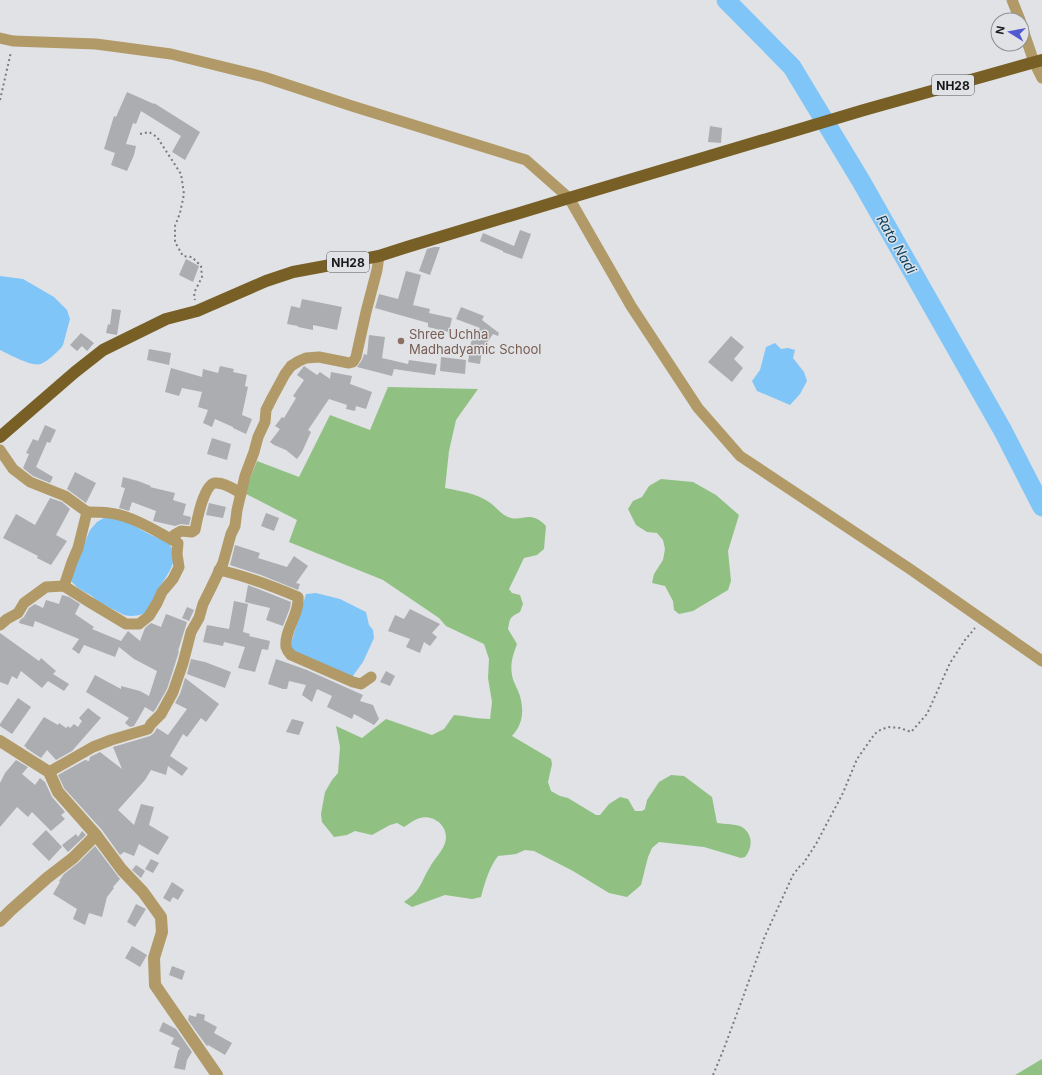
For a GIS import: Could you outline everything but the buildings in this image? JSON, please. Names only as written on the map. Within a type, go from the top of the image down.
[{"type":"main road","name":"NH28","points":[[0,437],[75,372],[103,350],[166,319],[197,312],[266,281],[293,272],[379,256],[864,110],[1038,61]]},
{"type":"street","points":[[1012,0],[1017,12]]},
{"type":"street","points":[[0,38],[13,41],[96,44],[171,54],[264,77],[526,160],[569,198],[631,306],[698,408],[740,456],[910,569],[1042,661]]},
{"type":"street","points":[[1030,44],[1038,61],[1042,78]]},
{"type":"street","points":[[49,772],[93,747],[148,729],[161,714],[173,692],[183,663],[191,632],[222,563],[235,526],[245,476],[258,437],[265,422],[266,410],[285,374],[291,366],[299,361],[306,358],[319,357],[349,363],[353,362],[356,357],[379,256]]},
{"type":"street","points":[[0,450],[13,469],[30,482],[65,496],[87,512],[110,513],[126,517],[178,543],[179,567],[173,579],[162,592],[157,604],[149,616],[139,624],[126,624],[64,586],[46,587],[24,603],[18,614],[0,624]]},
{"type":"street","points":[[172,540],[174,535],[181,530],[192,532],[194,530],[205,493],[210,485],[214,483],[223,484],[241,493]]},
{"type":"street","points":[[64,586],[78,548],[87,512]]},
{"type":"street","points":[[219,570],[269,585],[298,597],[297,609],[290,627],[286,646],[291,655],[360,684],[371,677]]},
{"type":"street","points":[[0,741],[49,772],[58,792],[96,835],[122,870],[143,892],[161,917],[162,932],[154,958],[155,985],[218,1075]]},
{"type":"street","points":[[0,921],[47,878],[73,858],[96,835]]},
{"type":"path","points":[[0,100],[7,74],[13,41]]},
{"type":"path","points":[[140,134],[149,132],[157,137],[181,174],[184,194],[180,213],[175,226],[175,242],[183,256],[192,257],[201,266],[202,277],[194,293],[197,312]]},
{"type":"path","points":[[713,1075],[732,1029],[765,936],[793,875],[803,864],[816,844],[842,793],[857,759],[878,731],[888,726],[911,732],[927,714],[950,664],[965,640],[983,620]]},
{"type":"green space","points":[[388,387],[478,389],[456,420],[449,451],[445,488],[479,496],[506,516],[512,518],[535,518],[546,526],[544,549],[537,555],[524,558],[509,589],[512,593],[520,595],[523,604],[520,612],[511,618],[508,629],[517,644],[512,659],[511,671],[520,696],[522,707],[522,717],[516,731],[512,736],[551,759],[552,764],[548,782],[551,791],[568,798],[596,815],[600,815],[609,804],[620,797],[628,799],[635,811],[642,811],[645,809],[647,800],[659,782],[671,775],[684,776],[712,797],[717,823],[740,826],[746,830],[751,841],[748,853],[745,857],[741,858],[704,847],[659,842],[652,848],[648,857],[641,885],[627,897],[609,893],[573,871],[534,851],[525,850],[516,854],[498,856],[490,870],[481,897],[472,899],[445,895],[412,907],[404,902],[417,891],[445,843],[445,832],[440,823],[426,817],[414,820],[404,827],[397,823],[390,825],[372,835],[355,831],[347,835],[334,837],[322,822],[321,814],[325,792],[338,773],[340,747],[336,726],[362,738],[386,719],[432,735],[444,729],[454,715],[490,719],[492,702],[488,678],[489,659],[484,644],[446,626],[439,618],[383,580],[289,542],[297,520],[244,493],[257,461],[299,477],[330,415],[370,430]]},
{"type":"green space","points":[[661,479],[693,482],[716,495],[739,515],[728,551],[731,581],[728,590],[693,611],[679,614],[674,610],[673,601],[665,586],[652,583],[654,574],[663,560],[665,549],[663,540],[657,533],[647,532],[636,525],[628,509],[633,501],[642,497],[649,486]]},
{"type":"green space","points":[[1042,1059],[1042,1075],[1015,1075]]},
{"type":"water","points":[[0,276],[23,279],[54,297],[67,310],[70,319],[63,345],[47,361],[41,364],[32,364],[0,350]]},
{"type":"water","points":[[775,343],[781,349],[788,348],[795,350],[793,358],[804,372],[807,381],[800,394],[790,405],[757,391],[752,381],[760,370],[766,347]]},
{"type":"water","points":[[107,516],[130,524],[165,541],[172,548],[174,559],[172,566],[155,595],[150,609],[141,615],[124,615],[97,601],[92,596],[78,588],[69,579],[90,530],[97,522]]},
{"type":"water","points":[[316,593],[340,599],[366,612],[369,625],[373,630],[374,638],[363,662],[352,677],[289,650],[306,594]]},
{"type":"waterway","name":"Rato Nadi","points":[[726,0],[792,67],[861,181],[1003,431],[1042,507]]},
{"type":"place","name":"Shree Uchha Madhadyamic School","points":[[401,341]]}]
